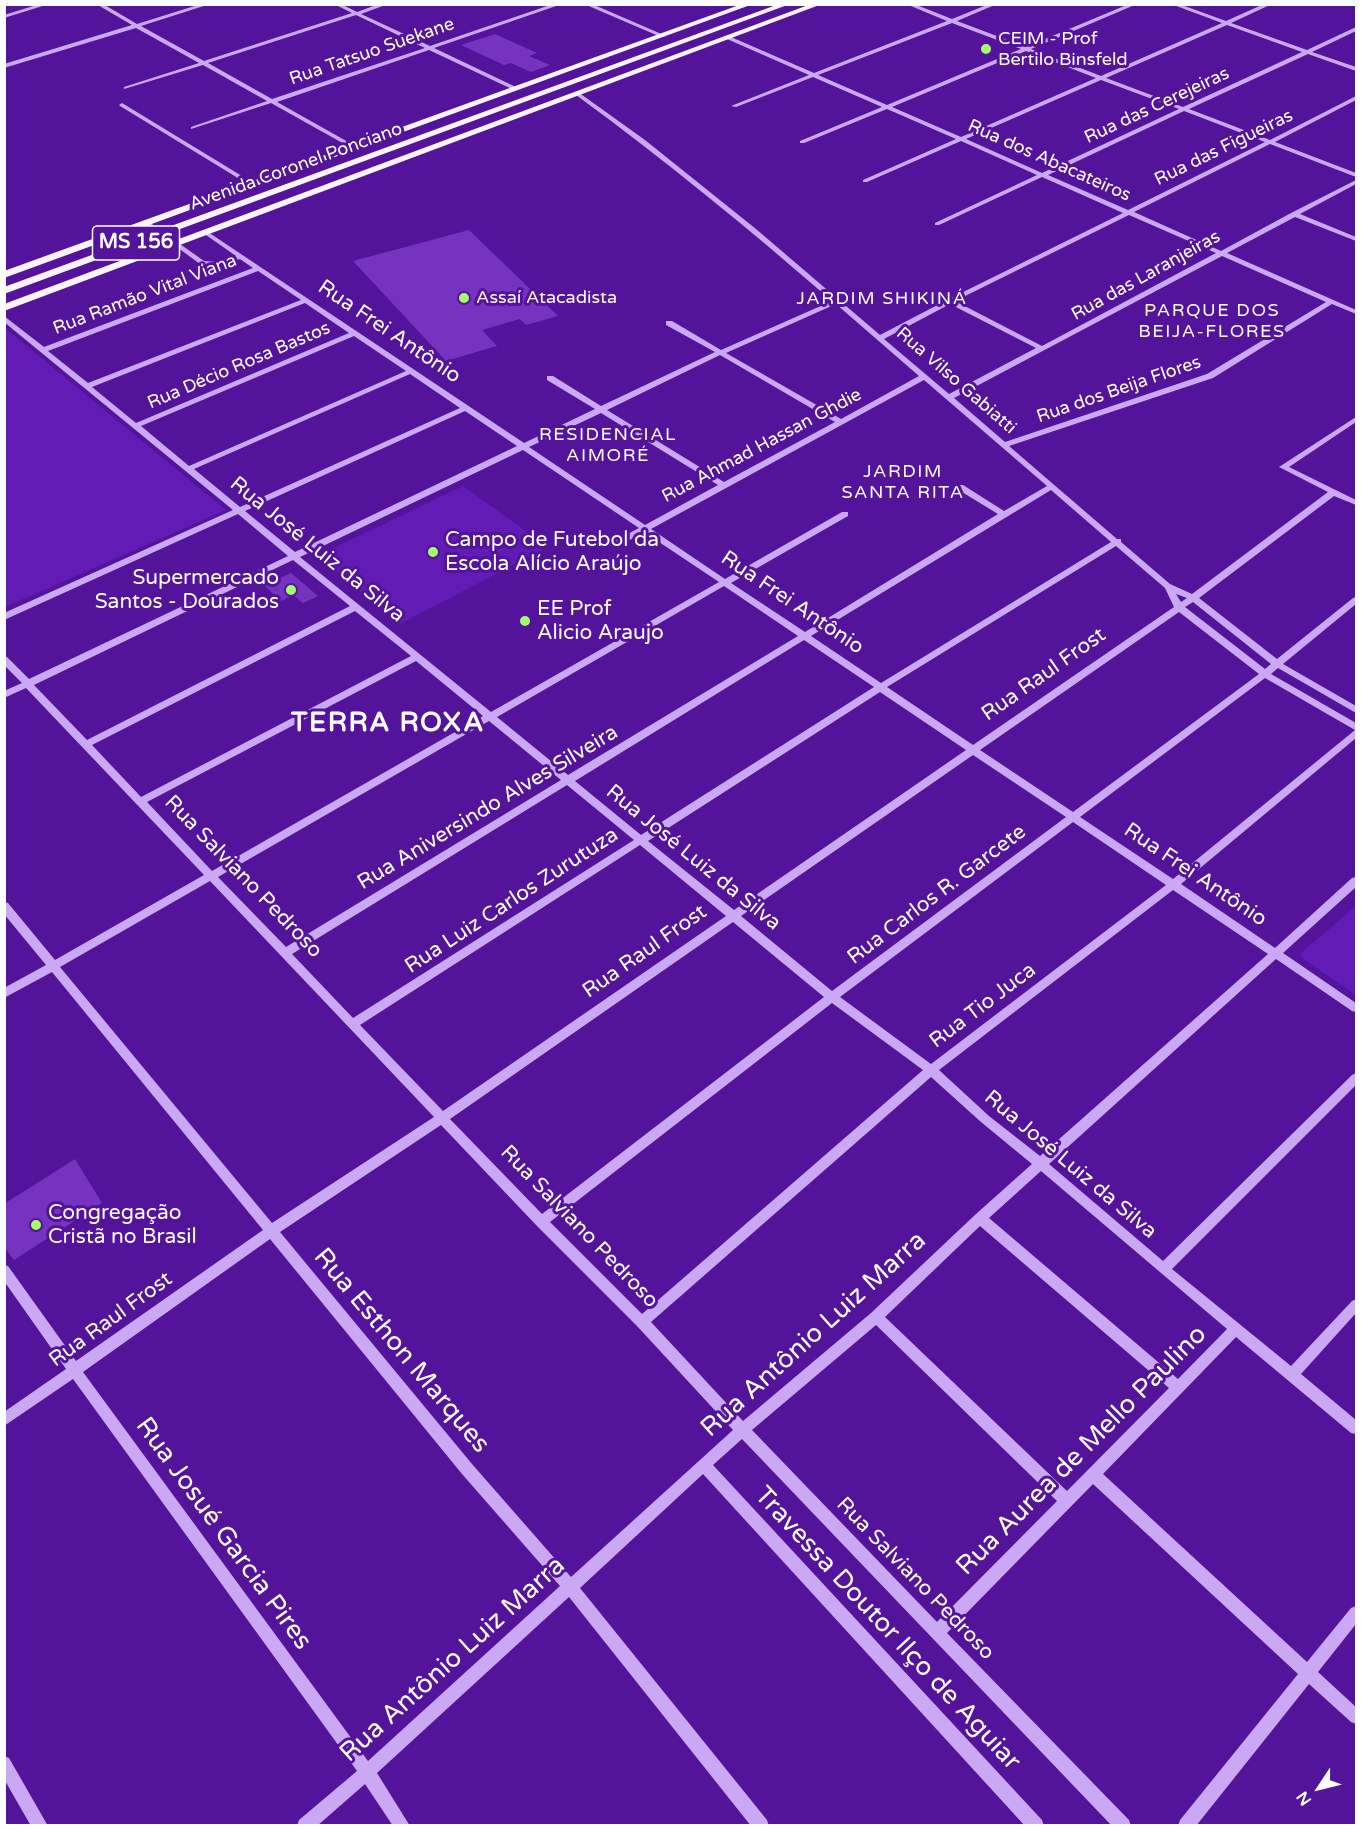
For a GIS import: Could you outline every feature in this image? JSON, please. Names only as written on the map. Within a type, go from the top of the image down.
[{"type":"main road","points":[[194,219],[285,183],[341,158],[355,148],[750,4]]},
{"type":"main road","points":[[736,20],[773,4]]},
{"type":"main road","points":[[718,16],[736,20],[787,4]]},
{"type":"main road","points":[[4,308],[819,4]]},
{"type":"main road","name":"Avenida Coronel Ponciano","points":[[341,158],[736,20]]},
{"type":"main road","name":"Avenida Coronel Ponciano","points":[[4,293],[159,232],[622,65],[736,20]]},
{"type":"main road","points":[[578,94],[611,69]]},
{"type":"main road","points":[[384,166],[427,136]]},
{"type":"main road","points":[[4,275],[253,185],[341,158]]},
{"type":"main road","points":[[239,205],[281,204]]},
{"type":"main road","points":[[4,285],[159,232]]},
{"type":"main road","points":[[4,293],[64,286]]},
{"type":"street","points":[[4,11],[27,4]]},
{"type":"street","points":[[4,17],[47,4]]},
{"type":"street","points":[[98,4],[355,148]]},
{"type":"street","points":[[4,66],[208,4]]},
{"type":"street","points":[[336,4],[516,90]]},
{"type":"street","points":[[126,88],[386,4]]},
{"type":"street","name":"Rua Tatsuo Suekane","points":[[193,128],[560,4]]},
{"type":"street","points":[[586,4],[663,36]]},
{"type":"street","points":[[908,4],[1356,175]]},
{"type":"street","points":[[734,106],[995,4]]},
{"type":"street","points":[[802,142],[1135,4]]},
{"type":"street","points":[[1173,4],[1356,69]]},
{"type":"street","points":[[865,181],[1270,4]]},
{"type":"street","name":"Rua das Cerejeiras","points":[[937,224],[1356,29]]},
{"type":"street","name":"Rua dos Abacateiros","points":[[729,38],[1356,312]]},
{"type":"street","name":"Rua Vilso Gabiatti","points":[[578,94],[643,141],[754,230],[950,397],[1118,541],[1167,586],[1179,607],[1265,674],[1356,728]]},
{"type":"street","name":"Rua das Figueiras","points":[[880,338],[949,301],[1270,143],[1356,98]]},
{"type":"street","points":[[122,105],[253,185]]},
{"type":"street","name":"Rua das Laranjeiras","points":[[950,397],[1356,182]]},
{"type":"street","points":[[1293,214],[1356,239]]},
{"type":"street","points":[[147,224],[177,243],[219,276]]},
{"type":"street","name":"Rua Frei Antônio","points":[[205,232],[1356,1008]]},
{"type":"street","points":[[202,263],[218,264],[241,256]]},
{"type":"street","name":"Rua Ramão Vital Viana","points":[[43,350],[258,268]]},
{"type":"street","points":[[87,386],[306,300]]},
{"type":"street","points":[[4,695],[718,353],[837,301]]},
{"type":"street","points":[[949,301],[1043,349]]},
{"type":"street","name":"Rua dos Beija Flores","points":[[1004,445],[1210,375],[1332,301]]},
{"type":"street","name":"Rua José Luiz da Silva","points":[[4,318],[832,997],[931,1070],[985,1119],[1040,1163],[1162,1269],[1356,1428]]},
{"type":"street","points":[[669,323],[841,423]]},
{"type":"street","name":"Rua Décio Rosa Bastos","points":[[135,426],[355,333]]},
{"type":"street","points":[[188,469],[411,371]]},
{"type":"street","name":"Rua Ahmad Hassan Ghdie","points":[[616,544],[924,377]]},
{"type":"street","points":[[550,378],[723,485]]},
{"type":"street","points":[[4,617],[466,408]]},
{"type":"street","points":[[1356,419],[1283,467],[1356,503]]},
{"type":"street","name":"Rua Aniversindo Alves Silveira","points":[[285,953],[1053,486]]},
{"type":"street","points":[[960,487],[1004,514]]},
{"type":"street","name":"Rua Raul Frost","points":[[4,1420],[271,1231],[443,1117],[1194,598],[1334,492]]},
{"type":"street","points":[[4,994],[844,514]]},
{"type":"street","name":"Rua Luiz Carlos Zurutuza","points":[[353,1024],[881,687],[1118,541]]},
{"type":"street","name":"Rua Vilso Gabiatti","points":[[1167,586],[1194,598],[1277,664],[1356,710]]},
{"type":"street","name":"Rua Carlos R. Garcete","points":[[542,1222],[832,997],[1265,674],[1356,600]]},
{"type":"street","points":[[87,744],[356,607]]},
{"type":"street","points":[[141,801],[417,657]]},
{"type":"street","name":"Rua Salviano Pedroso","points":[[4,659],[1123,1826]]},
{"type":"street","name":"Rua Tio Juca","points":[[642,1322],[931,1070],[1173,885],[1356,733]]},
{"type":"street","name":"Rua Antônio Luiz Marra","points":[[305,1826],[742,1430],[876,1317],[1040,1163],[1356,881]]},
{"type":"street","name":"Rua Esthon Marques","points":[[4,906],[55,965],[467,1469],[570,1587],[761,1826]]},
{"type":"street","points":[[1162,1269],[1356,1078]]},
{"type":"street","points":[[980,1218],[1178,1387]]},
{"type":"street","name":"Rua Josué Garcia Pires","points":[[4,1270],[367,1772],[402,1826]]},
{"type":"street","points":[[1291,1375],[1356,1305]]},
{"type":"street","points":[[876,1317],[1066,1500]]},
{"type":"street","name":"Rua Aurea de Mello Paulino","points":[[937,1633],[1236,1329]]},
{"type":"street","name":"Travessa Doutor Ilço de Aguiar","points":[[704,1465],[1036,1826]]},
{"type":"street","points":[[1093,1474],[1356,1717]]},
{"type":"street","points":[[1186,1826],[1356,1613]]},
{"type":"street","points":[[4,1763],[40,1826]]},
{"type":"shaded area","points":[[5,328],[226,510],[5,607]]},
{"type":"shaded area","name":"Campo de Futebol da Escola Alício Araújo","points":[[463,486],[548,547],[400,624],[317,556]]},
{"type":"shaded area","points":[[1356,906],[1356,995],[1302,958],[1301,953]]},
{"type":"building","points":[[495,34],[537,53],[529,56],[550,65],[531,72],[511,63],[504,65],[461,45]]},
{"type":"building","name":"Assaí Atacadista","points":[[469,230],[558,316],[526,325],[520,319],[482,330],[497,346],[446,361],[353,261]]},
{"type":"building","name":"Supermercado Santos - Dourados","points":[[291,573],[318,596],[303,603],[293,595],[281,601],[264,585]]},
{"type":"building","name":"Congregação Cristã no Brasil","points":[[75,1159],[102,1203],[14,1260],[4,1247],[4,1204]]},
{"type":"place","name":"CEIM - Prof Bertilo Binsfeld","points":[[986,49]]},
{"type":"place","name":"Assaí Atacadista","points":[[464,298]]},
{"type":"place","name":"Campo de Futebol da Escola Alício Araújo","points":[[433,552]]},
{"type":"place","name":"Supermercado Santos - Dourados","points":[[291,590]]},
{"type":"place","name":"EE Prof Alicio Araujo","points":[[525,621]]},
{"type":"place","name":"Congregação Cristã no Brasil","points":[[36,1225]]},
{"type":"district","name":"JARDIM SHIKINÁ","points":[[882,299]]},
{"type":"district","name":"PARQUE DOS BEIJA-FLORES","points":[[1212,321]]},
{"type":"district","name":"RESIDENCIAL AIMORÉ","points":[[608,445]]},
{"type":"district","name":"JARDIM SANTA RITA","points":[[903,482]]},
{"type":"district","name":"TERRA ROXA","points":[[388,724]]}]
